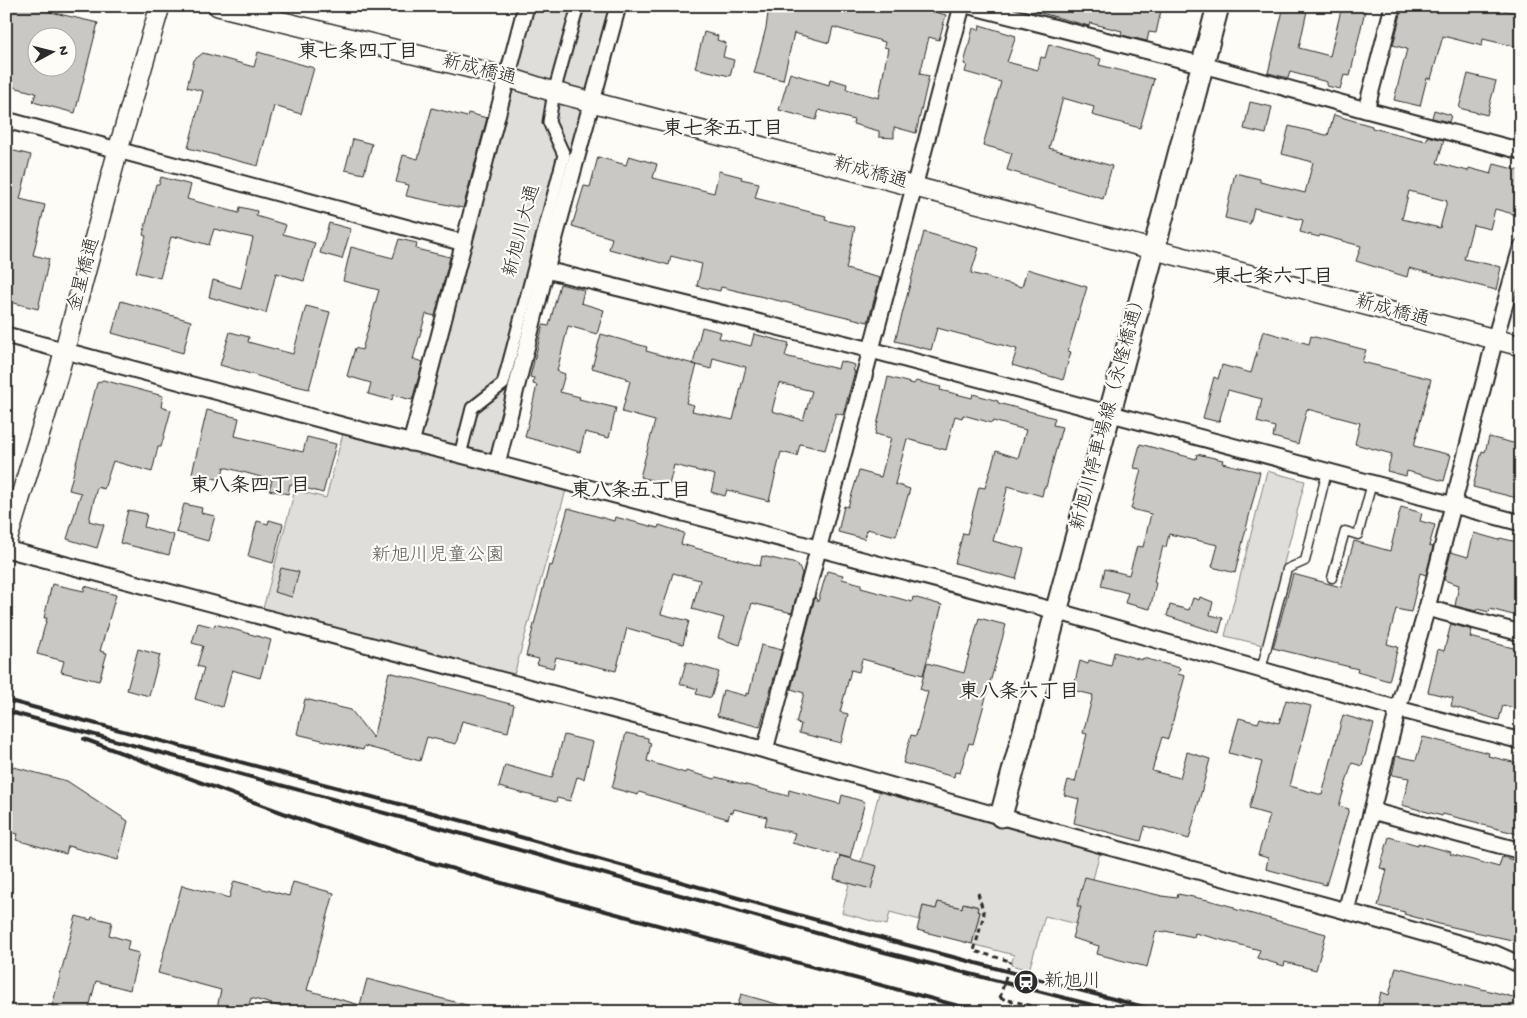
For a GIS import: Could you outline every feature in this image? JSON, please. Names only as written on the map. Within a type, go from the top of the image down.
[{"type":"main road","name":"新旭川停車場線（永隆橋通）","points":[[1001,816],[1218,6]]},
{"type":"street","name":"金星橋通","points":[[6,544],[65,351],[118,150],[160,6]]},
{"type":"street","name":"新成橋通","points":[[218,6],[507,77],[554,92],[1521,346]]},
{"type":"street","points":[[411,443],[526,6]]},
{"type":"street","name":"新旭川大通","points":[[460,455],[472,408],[503,384],[562,164],[564,155],[549,122],[554,92],[578,6]]},
{"type":"street","name":"新旭川大通","points":[[497,464],[546,270],[618,6]]},
{"type":"street","points":[[765,750],[962,6]]},
{"type":"street","points":[[970,6],[1203,65],[1521,152]]},
{"type":"street","points":[[1366,110],[1393,6]]},
{"type":"street","points":[[6,120],[464,243]]},
{"type":"street","points":[[1346,911],[1398,709],[1427,608],[1495,339],[1521,248]]},
{"type":"street","points":[[546,270],[872,350],[1521,523]]},
{"type":"street","points":[[6,335],[1056,612],[1521,742]]},
{"type":"street","points":[[6,549],[765,750],[1346,911],[1496,954],[1521,965]]},
{"type":"street","points":[[1427,608],[1521,633]]},
{"type":"street","points":[[1372,811],[1521,851]]},
{"type":"lane","points":[[1261,670],[1287,569],[1305,561],[1327,471]]},
{"type":"lane","points":[[1332,578],[1345,531],[1358,535],[1372,483]]},
{"type":"path","points":[[978,893],[984,914],[974,951],[1010,961],[1000,998],[1045,1010]]},
{"type":"green space","name":"新旭川児童公園","points":[[526,6],[618,6],[497,464],[568,483],[512,682],[261,616],[295,490],[326,498],[345,426],[410,443]]},
{"type":"green space","points":[[1267,471],[1305,481],[1263,645],[1225,636]]},
{"type":"green space","points":[[882,782],[1102,845],[1081,925],[1045,916],[1029,970],[1011,965],[1014,955],[972,944],[980,912],[977,911],[977,906],[964,903],[962,908],[938,902],[936,909],[923,906],[920,920],[890,912],[887,925],[842,913],[851,876],[857,876]]},
{"type":"building","points":[[6,6],[25,6],[98,23],[75,113],[33,102],[36,93],[6,85]]},
{"type":"building","points":[[769,6],[820,6],[848,14],[850,6],[861,6],[881,12],[883,6],[908,6],[946,15],[939,40],[929,37],[920,74],[929,76],[916,133],[894,127],[894,138],[879,137],[879,131],[853,124],[854,120],[819,110],[816,120],[779,110],[790,73],[829,85],[830,79],[847,84],[846,89],[879,98],[888,48],[884,47],[885,42],[833,27],[829,43],[794,33],[783,80],[754,73],[766,28]]},
{"type":"building","points":[[1034,6],[1162,6],[1156,33],[1149,32],[1147,41],[1121,35],[1122,31],[1090,23],[1089,26],[1034,11]]},
{"type":"building","points":[[1284,6],[1308,6],[1299,48],[1330,56],[1342,6],[1366,6],[1350,76],[1344,75],[1340,89],[1327,86],[1327,82],[1290,72],[1288,78],[1268,73]]},
{"type":"building","points":[[1403,6],[1486,6],[1521,14],[1521,48],[1483,39],[1482,46],[1443,36],[1431,79],[1427,78],[1420,106],[1394,100],[1407,49],[1393,45]]},
{"type":"building","points":[[980,25],[1016,36],[1007,62],[1038,70],[1041,57],[1045,58],[1049,44],[1101,59],[1099,65],[1154,79],[1140,128],[1092,115],[1094,107],[1063,98],[1049,148],[1112,166],[1103,199],[1007,170],[1012,153],[983,145],[1001,82],[965,72],[967,65],[964,64],[973,28],[979,30]]},
{"type":"building","points":[[704,32],[718,36],[717,40],[726,43],[723,57],[734,60],[730,76],[695,68]]},
{"type":"building","points":[[258,52],[314,68],[301,114],[274,106],[258,166],[188,148],[203,91],[187,87],[194,60],[203,53],[254,67]]},
{"type":"building","points":[[1468,74],[1496,81],[1487,115],[1459,108]]},
{"type":"building","points":[[1250,102],[1272,107],[1266,134],[1244,129]]},
{"type":"building","points":[[432,108],[467,117],[468,113],[487,118],[463,208],[406,196],[409,185],[396,182],[403,155],[418,159]]},
{"type":"building","points":[[1434,110],[1451,115],[1449,122],[1432,118]]},
{"type":"building","points":[[1334,115],[1372,126],[1372,128],[1426,141],[1428,136],[1444,140],[1437,163],[1468,171],[1469,168],[1491,174],[1494,164],[1521,171],[1521,202],[1517,215],[1495,209],[1490,229],[1473,225],[1464,259],[1501,267],[1496,290],[1409,268],[1407,277],[1356,261],[1361,246],[1320,235],[1319,237],[1300,232],[1303,220],[1254,208],[1250,224],[1225,218],[1235,173],[1260,179],[1260,182],[1305,193],[1313,162],[1282,154],[1289,126],[1328,135]],"holes":[[[1409,191],[1447,201],[1440,228],[1402,219]]]},
{"type":"building","points":[[353,139],[372,144],[364,174],[345,170]]},
{"type":"building","points":[[6,149],[31,155],[20,199],[45,205],[33,255],[49,259],[38,309],[6,301]]},
{"type":"building","points":[[629,156],[657,164],[653,178],[714,193],[719,171],[742,177],[741,179],[759,183],[755,198],[826,216],[825,220],[855,227],[846,269],[880,278],[868,322],[721,287],[720,291],[697,286],[702,264],[671,256],[669,265],[609,249],[612,238],[572,226],[584,186],[590,187],[598,157],[626,165]]},
{"type":"building","points":[[161,177],[191,185],[187,199],[239,213],[240,207],[257,211],[256,216],[286,225],[283,234],[315,243],[304,281],[276,273],[266,313],[209,297],[213,280],[241,288],[253,238],[214,229],[209,245],[177,236],[177,238],[171,237],[160,278],[136,272],[146,236],[143,235],[156,184],[159,184]]},
{"type":"building","points":[[329,223],[351,229],[342,259],[320,253]]},
{"type":"building","points":[[924,232],[979,248],[971,273],[1022,287],[1027,269],[1087,287],[1068,351],[1071,352],[1063,380],[1012,365],[1017,349],[937,328],[931,350],[895,341]]},
{"type":"building","points":[[399,239],[417,243],[416,249],[450,257],[435,316],[426,314],[413,359],[423,362],[412,400],[393,395],[392,400],[368,394],[371,383],[347,376],[355,348],[362,350],[379,290],[343,281],[351,247],[393,258]]},
{"type":"building","points":[[560,284],[584,290],[581,303],[604,310],[597,334],[568,326],[557,371],[565,374],[560,392],[580,397],[579,399],[616,408],[609,438],[585,432],[580,452],[525,437],[537,385],[533,384],[534,378],[530,377],[543,325],[549,326]]},
{"type":"building","points":[[121,301],[191,321],[183,353],[112,333]]},
{"type":"building","points":[[306,306],[330,312],[309,389],[220,365],[230,332],[249,337],[248,342],[293,354]]},
{"type":"building","points":[[702,327],[721,332],[719,338],[751,346],[754,334],[789,343],[785,356],[838,369],[840,361],[855,365],[853,371],[855,371],[843,415],[836,413],[825,450],[800,444],[797,456],[781,452],[769,501],[727,490],[725,496],[711,492],[715,475],[674,465],[669,485],[640,477],[655,421],[622,412],[630,381],[627,378],[592,368],[601,334],[647,347],[646,351],[693,364]],"holes":[[[713,358],[746,367],[733,420],[692,411],[694,405],[686,403],[697,365],[711,369]],[[779,383],[812,391],[803,420],[772,411]]]},
{"type":"building","points":[[1263,331],[1309,344],[1311,336],[1366,350],[1362,362],[1431,379],[1414,446],[1451,455],[1444,481],[1407,471],[1406,476],[1387,471],[1392,454],[1355,444],[1360,423],[1307,409],[1298,444],[1273,437],[1275,427],[1257,422],[1262,399],[1228,390],[1219,422],[1203,418],[1214,377],[1218,379],[1222,365],[1251,373]]},
{"type":"building","points":[[888,377],[914,384],[916,381],[941,387],[940,390],[972,398],[973,394],[998,401],[998,403],[1055,418],[1053,425],[1062,427],[1042,496],[1008,486],[993,541],[1024,549],[1016,579],[955,563],[963,533],[967,534],[979,487],[985,488],[996,451],[1018,458],[1026,430],[993,421],[992,423],[963,415],[962,418],[955,416],[946,450],[907,439],[895,484],[910,489],[896,536],[867,529],[865,539],[838,532],[844,506],[848,507],[859,471],[881,477],[891,438],[875,434]]},
{"type":"building","points":[[103,380],[163,396],[161,407],[171,410],[161,447],[158,447],[152,472],[113,461],[104,489],[97,487],[89,521],[104,525],[97,548],[67,539],[81,493],[69,490],[97,383]]},
{"type":"building","points":[[207,410],[239,418],[235,436],[303,452],[307,437],[336,444],[323,493],[290,484],[288,494],[269,490],[272,480],[224,467],[221,480],[192,473]]},
{"type":"building","points":[[1489,437],[1521,445],[1521,499],[1473,487],[1482,451],[1485,452]]},
{"type":"building","points":[[1140,444],[1196,459],[1197,454],[1223,460],[1222,463],[1260,472],[1235,573],[1212,567],[1218,545],[1169,534],[1166,547],[1163,546],[1154,582],[1156,583],[1150,609],[1125,603],[1128,593],[1101,586],[1105,569],[1129,575],[1137,546],[1143,547],[1151,514],[1131,509],[1141,469],[1134,468]]},
{"type":"building","points":[[184,504],[202,508],[201,513],[215,516],[208,541],[176,532]]},
{"type":"building","points":[[1401,507],[1422,513],[1420,521],[1435,525],[1429,546],[1433,547],[1426,575],[1420,573],[1411,612],[1396,609],[1387,644],[1398,647],[1389,681],[1357,672],[1358,669],[1273,648],[1293,574],[1341,587],[1354,541],[1390,551]]},
{"type":"building","points":[[568,508],[614,521],[615,517],[658,528],[659,525],[684,533],[681,544],[760,566],[762,556],[797,564],[802,573],[792,613],[752,603],[740,645],[718,638],[724,618],[692,609],[700,580],[673,573],[661,614],[689,621],[683,644],[627,628],[616,671],[556,657],[553,668],[537,664],[539,659],[526,656],[549,565],[552,566]]},
{"type":"building","points":[[128,510],[147,514],[144,527],[174,535],[169,555],[120,543]]},
{"type":"building","points":[[269,520],[283,524],[273,563],[248,556],[257,521],[268,524]]},
{"type":"building","points":[[1474,533],[1499,540],[1500,538],[1521,543],[1521,602],[1517,616],[1490,609],[1489,612],[1477,609],[1476,611],[1455,606],[1459,585],[1444,580],[1451,552],[1468,557]]},
{"type":"building","points":[[281,568],[299,572],[292,597],[274,592]]},
{"type":"building","points":[[827,571],[843,575],[842,579],[861,584],[861,588],[912,602],[913,597],[942,605],[923,675],[862,659],[859,672],[851,670],[840,712],[848,714],[841,743],[799,733],[801,724],[796,723],[804,693],[791,689],[815,597],[818,602]]},
{"type":"building","points":[[52,584],[84,591],[85,586],[116,595],[100,651],[107,653],[99,681],[61,672],[64,661],[37,654],[47,618],[44,618]]},
{"type":"building","points":[[1200,597],[1213,602],[1210,615],[1223,618],[1219,633],[1167,616],[1170,605],[1189,610],[1193,598],[1199,600]]},
{"type":"building","points":[[979,618],[1006,625],[973,744],[969,743],[960,773],[955,772],[954,777],[903,763],[911,735],[916,736],[928,692],[920,689],[927,663],[964,673]]},
{"type":"building","points":[[198,623],[214,627],[215,624],[271,640],[260,678],[232,670],[222,707],[195,699],[204,668],[197,666],[203,646],[192,643]]},
{"type":"building","points":[[1451,624],[1472,630],[1470,637],[1521,650],[1521,710],[1503,705],[1499,720],[1451,706],[1453,698],[1428,692],[1438,649],[1444,651]]},
{"type":"building","points":[[761,645],[782,650],[760,727],[717,716],[723,690],[746,696],[746,693],[749,694]]},
{"type":"building","points":[[138,649],[160,655],[149,696],[127,690]]},
{"type":"building","points":[[1114,652],[1180,668],[1178,674],[1185,676],[1168,739],[1162,737],[1152,771],[1180,778],[1187,752],[1210,759],[1189,839],[1145,826],[1141,841],[1074,823],[1079,799],[1064,795],[1068,780],[1075,782],[1087,734],[1083,733],[1093,695],[1073,690],[1080,661],[1088,664],[1089,660],[1111,666]]},
{"type":"building","points":[[686,662],[719,672],[711,698],[696,694],[698,689],[680,684]]},
{"type":"building","points":[[389,672],[514,705],[508,732],[462,721],[456,744],[427,737],[420,761],[364,746],[363,750],[297,734],[305,699],[351,710],[373,738]]},
{"type":"building","points":[[1286,700],[1311,706],[1290,786],[1322,795],[1343,715],[1374,724],[1362,766],[1352,763],[1339,806],[1349,809],[1326,885],[1266,869],[1268,858],[1258,855],[1270,815],[1249,809],[1262,762],[1229,753],[1239,718],[1258,723],[1260,718],[1279,723]]},
{"type":"building","points":[[626,733],[648,738],[648,742],[651,743],[647,761],[685,773],[686,771],[715,779],[716,777],[788,796],[789,790],[840,804],[842,795],[865,802],[850,858],[792,843],[795,833],[765,826],[767,817],[734,809],[733,813],[730,812],[728,819],[639,792],[638,795],[612,788]]},
{"type":"building","points":[[564,735],[593,742],[584,779],[577,777],[570,801],[557,798],[556,802],[499,787],[505,765],[552,778]]},
{"type":"building","points":[[1423,737],[1489,753],[1488,756],[1521,764],[1521,822],[1518,834],[1402,805],[1409,778],[1392,775],[1396,756],[1416,760]]},
{"type":"building","points":[[6,765],[67,781],[128,821],[118,860],[68,846],[66,854],[16,840],[18,834],[6,831]]},
{"type":"building","points":[[1389,837],[1451,852],[1450,854],[1499,867],[1502,857],[1521,862],[1521,942],[1439,924],[1404,914],[1405,912],[1378,906],[1387,870],[1380,868]]},
{"type":"building","points":[[840,856],[877,866],[871,889],[834,879]]},
{"type":"building","points":[[1085,877],[1162,896],[1177,898],[1178,894],[1208,900],[1326,934],[1316,970],[1285,962],[1284,966],[1257,958],[1260,950],[1195,933],[1194,937],[1156,931],[1147,967],[1097,954],[1099,946],[1072,938],[1081,907],[1077,906]]},
{"type":"building","points":[[234,881],[289,896],[293,882],[334,893],[307,990],[360,1005],[367,979],[474,1007],[474,1012],[299,1012],[251,998],[247,1012],[216,1012],[221,990],[158,973],[182,885],[229,898]]},
{"type":"building","points":[[938,902],[962,908],[963,903],[978,907],[977,911],[980,912],[972,944],[917,930],[923,906],[936,909]]},
{"type":"building","points":[[76,916],[91,920],[92,917],[112,922],[109,935],[129,941],[127,950],[139,953],[130,990],[96,981],[88,1012],[75,1012],[52,1006]]},
{"type":"building","points":[[1396,967],[1521,999],[1521,1012],[1376,1012],[1381,992],[1389,995]]},
{"type":"building","points":[[741,994],[787,1007],[787,1012],[736,1012]]},
{"type":"railway","points":[[6,700],[467,822],[888,940],[1163,1012]]},
{"type":"railway","points":[[6,711],[466,835],[884,952],[1120,1012]]},
{"type":"railway","points":[[84,739],[305,821],[426,861],[981,1012]]},
{"type":"place","name":"新旭川","points":[[1026,982]]},
{"type":"district","name":"東七条四丁目","points":[[358,53]]},
{"type":"district","name":"東七条五丁目","points":[[723,130]]},
{"type":"district","name":"東七条六丁目","points":[[1273,278]]},
{"type":"district","name":"東八条四丁目","points":[[250,487]]},
{"type":"district","name":"東八条五丁目","points":[[631,492]]},
{"type":"district","name":"東八条六丁目","points":[[1019,693]]}]
